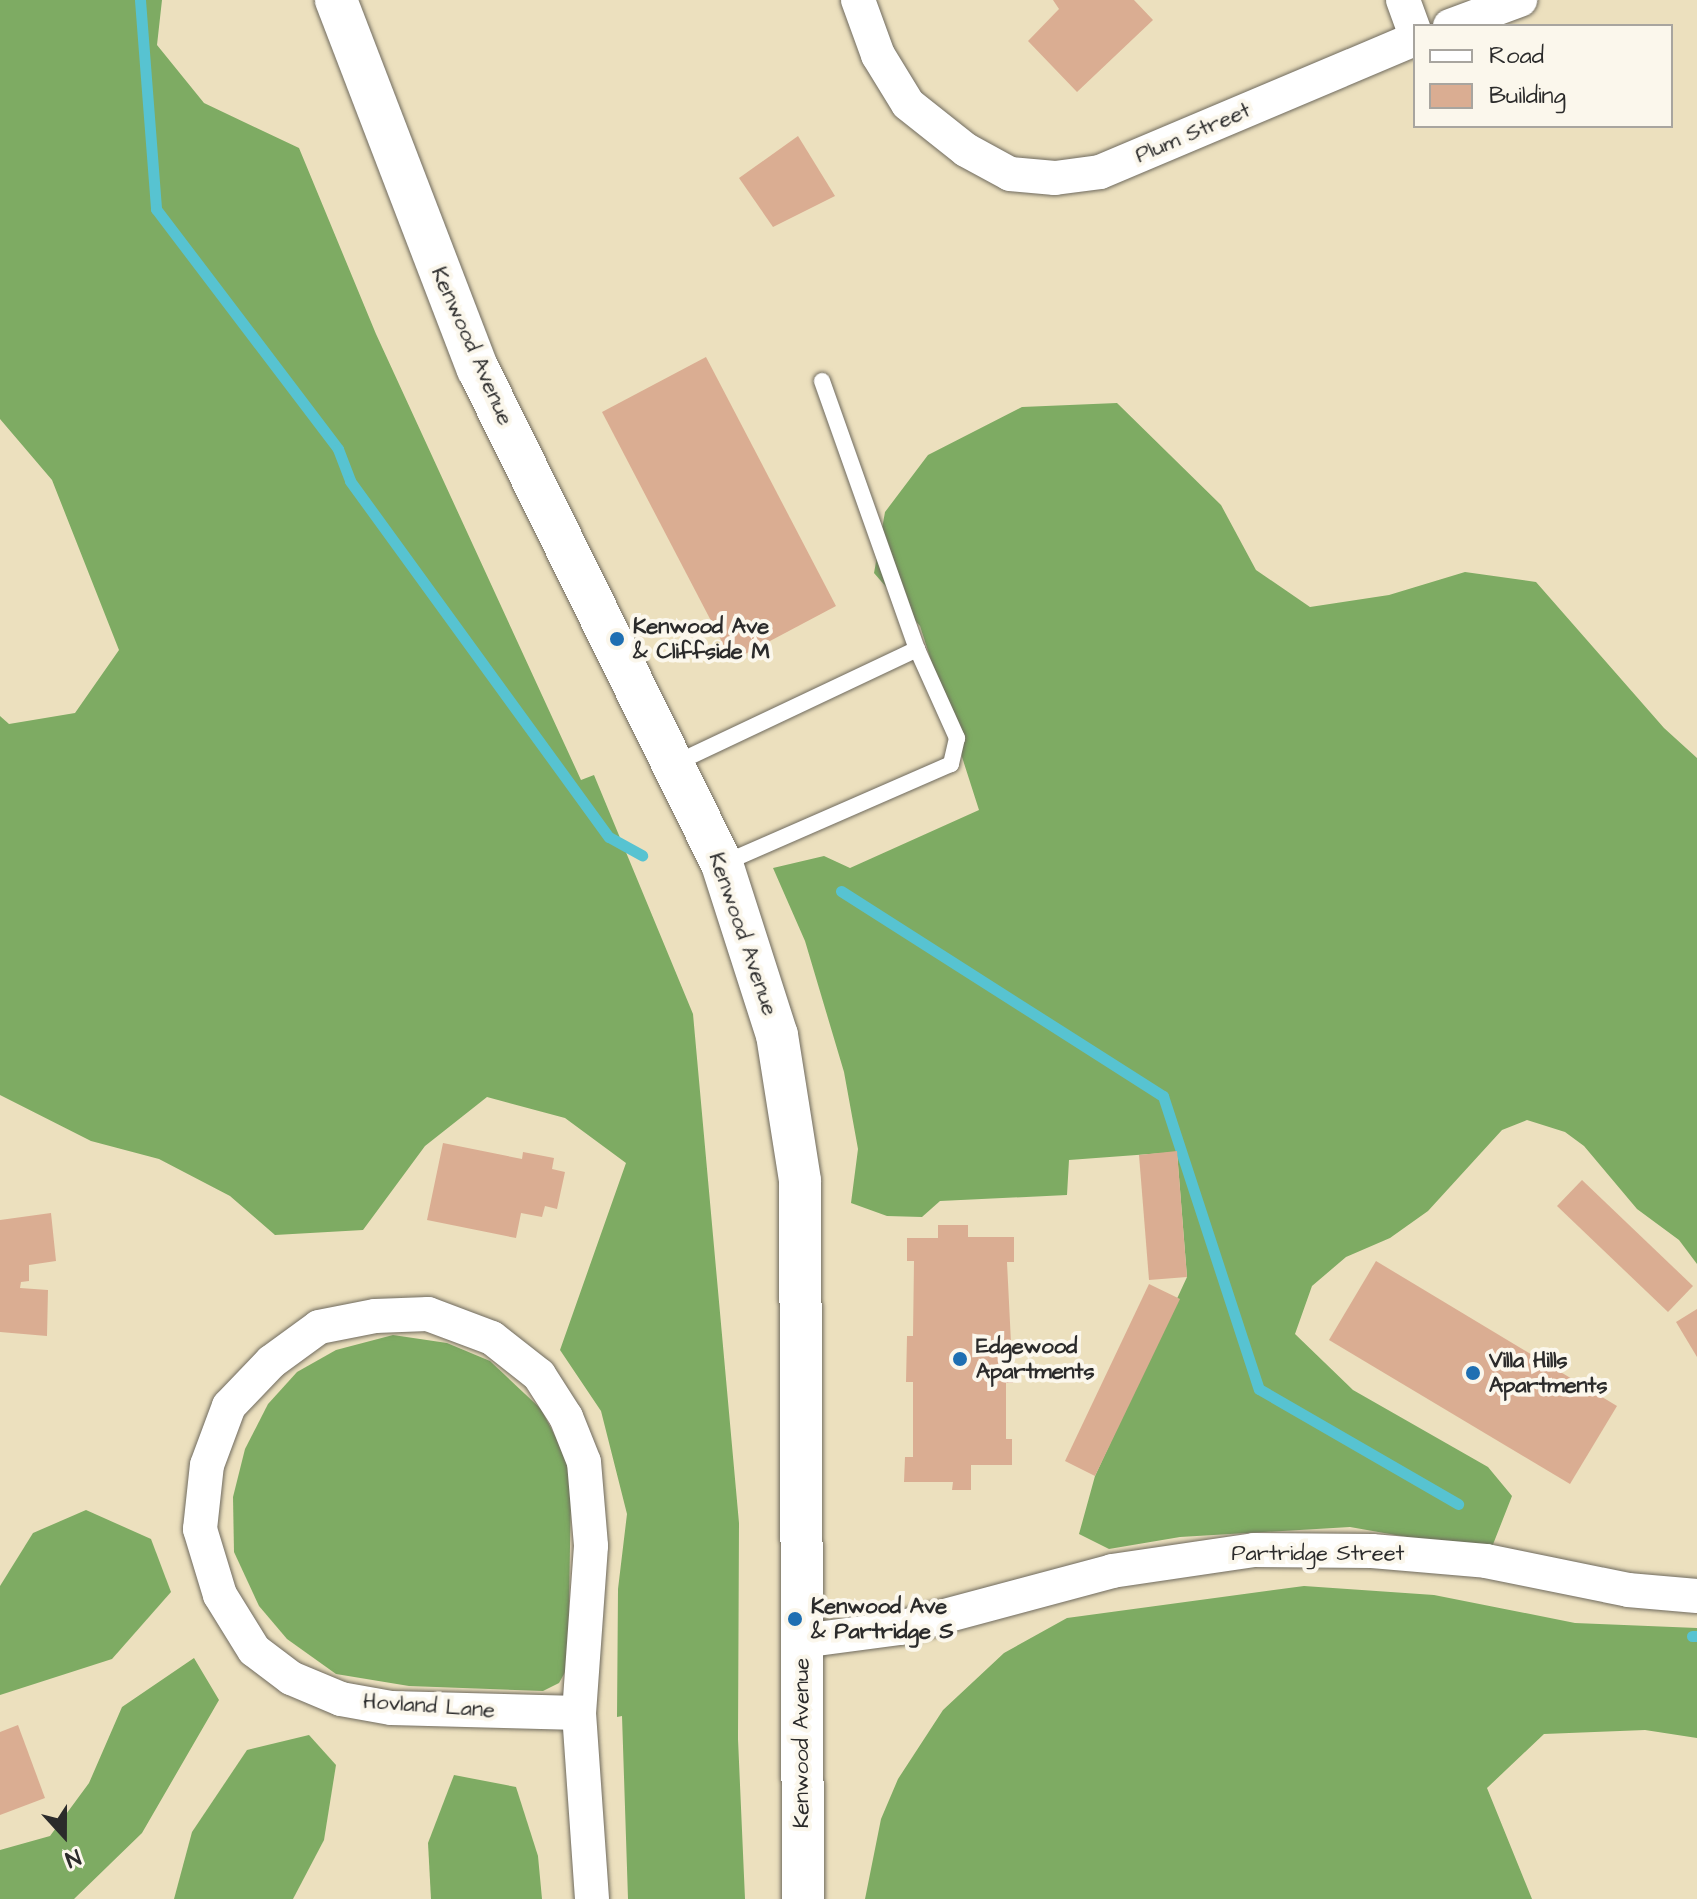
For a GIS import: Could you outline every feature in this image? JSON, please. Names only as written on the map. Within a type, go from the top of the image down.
[{"type":"street","name":"Kenwood Avenue","points":[[336,0],[478,369],[722,864],[777,1035],[800,1181],[803,1899]]},
{"type":"street","name":"Plum Street","points":[[858,0],[878,55],[908,104],[966,150],[1010,174],[1055,178],[1100,172],[1413,37]]},
{"type":"street","points":[[1403,0],[1413,30]]},
{"type":"street","points":[[1455,24],[1520,0]]},
{"type":"street","name":"Hovland Lane","points":[[579,1713],[391,1708],[341,1699],[291,1678],[254,1650],[220,1595],[200,1529],[207,1465],[229,1406],[271,1362],[319,1327],[375,1316],[428,1314],[492,1338],[539,1375],[566,1417],[584,1462],[591,1546],[579,1713],[592,1899]]},
{"type":"street","name":"Partridge Street","points":[[802,1641],[900,1628],[1112,1571],[1254,1550],[1372,1551],[1486,1561],[1628,1590],[1697,1596]]},
{"type":"lane","points":[[722,864],[951,764],[957,738],[917,649],[822,381]]},
{"type":"lane","points":[[674,764],[917,649]]},
{"type":"green space","points":[[0,0],[162,0],[157,45],[204,103],[299,148],[376,334],[581,780],[594,775],[693,1014],[739,1523],[738,1739],[745,1899],[628,1899],[622,1716],[617,1717],[618,1589],[627,1514],[601,1411],[560,1350],[626,1163],[565,1118],[487,1097],[425,1146],[363,1230],[275,1235],[230,1196],[159,1159],[91,1141],[0,1095],[0,716],[9,724],[75,713],[119,650],[52,480],[0,419]]},
{"type":"green space","points":[[1117,403],[1221,505],[1256,570],[1310,607],[1389,595],[1465,572],[1536,582],[1664,728],[1697,758],[1697,1264],[1679,1240],[1637,1209],[1584,1146],[1565,1132],[1527,1120],[1502,1130],[1428,1211],[1390,1238],[1346,1257],[1312,1286],[1295,1334],[1353,1390],[1488,1467],[1512,1496],[1492,1547],[1475,1549],[1350,1527],[1180,1537],[1109,1549],[1079,1534],[1095,1476],[1187,1277],[1177,1152],[1069,1160],[1067,1195],[940,1201],[922,1217],[887,1216],[851,1203],[858,1149],[844,1072],[805,941],[773,868],[824,856],[850,868],[979,810],[920,626],[874,573],[885,512],[928,455],[1022,407]]},
{"type":"green space","points":[[393,1335],[447,1343],[490,1361],[541,1409],[566,1457],[571,1487],[568,1667],[559,1683],[543,1691],[409,1686],[336,1674],[287,1639],[259,1606],[234,1552],[233,1497],[245,1449],[268,1404],[297,1372],[336,1350]]},
{"type":"green space","points":[[86,1510],[151,1539],[171,1592],[112,1659],[0,1695],[0,1586],[33,1533]]},
{"type":"green space","points":[[1304,1586],[1434,1595],[1575,1623],[1697,1628],[1697,1738],[1645,1730],[1544,1734],[1487,1788],[1532,1899],[865,1899],[881,1819],[898,1779],[943,1710],[1004,1653],[1067,1618]]},
{"type":"green space","points":[[194,1658],[219,1700],[142,1833],[74,1899],[0,1899],[0,1850],[50,1836],[89,1783],[122,1707]]},
{"type":"green space","points":[[309,1735],[336,1765],[324,1840],[293,1899],[174,1899],[192,1832],[247,1750]]},
{"type":"green space","points":[[454,1775],[516,1787],[538,1856],[542,1899],[431,1899],[428,1843]]},
{"type":"building","points":[[1053,0],[1134,0],[1153,20],[1077,92],[1028,41],[1059,9]]},
{"type":"building","points":[[798,136],[835,196],[773,227],[739,178]]},
{"type":"building","points":[[706,357],[836,606],[732,661],[602,412]]},
{"type":"building","points":[[443,1143],[522,1159],[523,1152],[554,1158],[552,1169],[565,1172],[557,1209],[545,1206],[542,1217],[521,1213],[516,1238],[427,1220]]},
{"type":"building","points":[[1177,1151],[1187,1277],[1149,1280],[1139,1155]]},
{"type":"building","points":[[1582,1180],[1693,1286],[1668,1312],[1557,1206]]},
{"type":"building","points":[[51,1213],[56,1261],[29,1265],[29,1281],[21,1282],[20,1288],[48,1290],[47,1336],[0,1332],[0,1220]]},
{"type":"building","name":"Edgewood Apartments","points":[[938,1225],[968,1225],[968,1237],[1014,1237],[1014,1262],[1007,1262],[1013,1383],[1006,1383],[1006,1439],[1012,1439],[1012,1465],[971,1465],[971,1490],[952,1490],[953,1482],[904,1482],[905,1457],[913,1457],[913,1382],[906,1382],[907,1336],[913,1336],[914,1261],[907,1261],[907,1238],[938,1238]]},
{"type":"building","name":"Villa Hills Apartments","points":[[1376,1261],[1617,1406],[1570,1484],[1329,1340]]},
{"type":"building","points":[[1149,1284],[1180,1299],[1095,1476],[1065,1461]]},
{"type":"building","points":[[1697,1309],[1697,1357],[1676,1322]]},
{"type":"building","points":[[18,1725],[45,1798],[0,1815],[0,1732]]},
{"type":"waterway","points":[[140,0],[156,209],[338,449],[350,481],[609,837],[642,855]]},
{"type":"waterway","points":[[841,891],[1163,1096],[1259,1389],[1458,1504]]},
{"type":"waterway","points":[[1692,1636],[1697,1636]]},
{"type":"place","name":"Kenwood Ave & Cliffside M","points":[[617,639]]},
{"type":"place","name":"Edgewood Apartments","points":[[960,1359]]},
{"type":"place","name":"Villa Hills Apartments","points":[[1473,1373]]},
{"type":"place","name":"Kenwood Ave & Partridge S","points":[[795,1619]]}]
